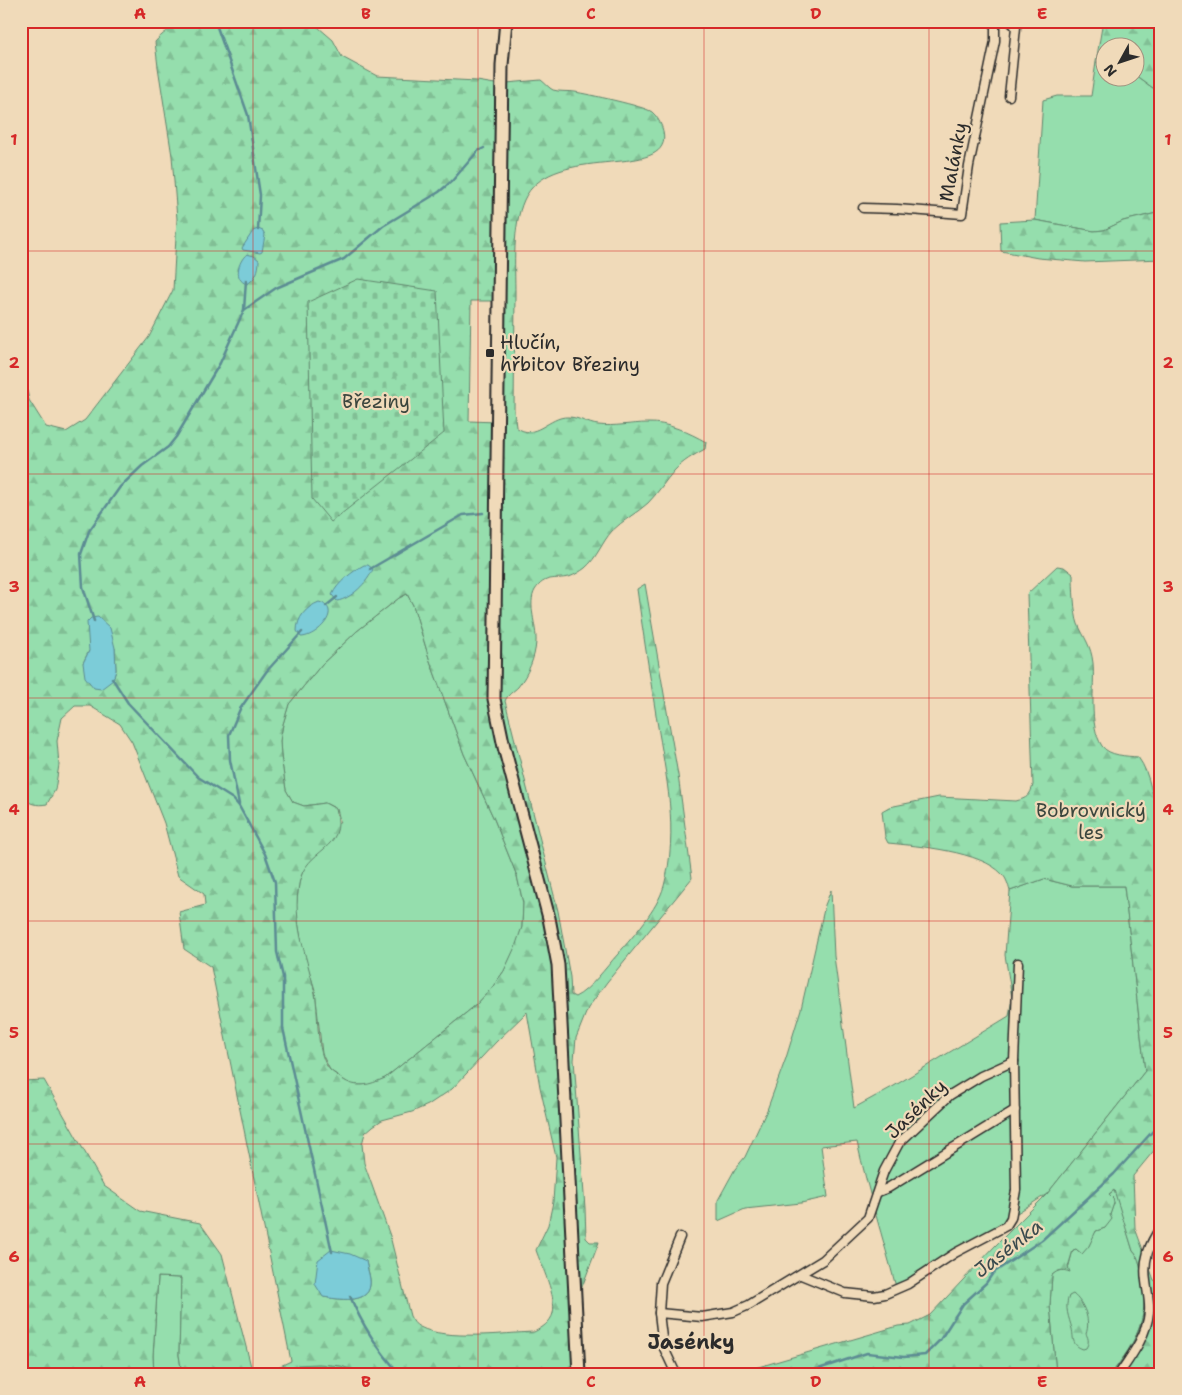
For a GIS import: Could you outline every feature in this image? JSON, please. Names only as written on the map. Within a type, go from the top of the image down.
[{"type":"street","points":[[506,21],[502,65],[494,699],[504,746],[555,946],[559,983],[579,1374]]},
{"type":"street","name":"Malánky","points":[[864,208],[962,214],[971,158],[995,41],[995,21]]},
{"type":"street","points":[[1008,96],[1013,24]]},
{"type":"street","points":[[801,1275],[846,1293],[874,1296],[885,1294],[908,1284],[955,1253],[1006,1226],[1011,1218],[1016,1190],[1014,1061],[1018,963]]},
{"type":"street","name":"Jasénky","points":[[659,1313],[702,1317],[733,1312],[801,1275],[823,1260],[868,1218],[884,1171],[898,1144],[950,1095],[981,1076],[1014,1061]]},
{"type":"street","points":[[878,1192],[888,1188],[1015,1110]]},
{"type":"street","points":[[1119,1374],[1144,1333],[1149,1300],[1144,1262],[1151,1242],[1161,1227]]},
{"type":"street","points":[[676,1374],[663,1346],[659,1313],[661,1283],[680,1237]]},
{"type":"green space","points":[[205,21],[311,21],[333,40],[342,57],[377,76],[477,81],[495,84],[541,80],[553,90],[591,95],[652,112],[660,122],[663,131],[663,143],[655,153],[641,158],[576,166],[555,173],[537,183],[524,200],[520,211],[515,246],[514,411],[516,427],[529,432],[555,420],[568,417],[604,425],[655,423],[678,429],[706,442],[705,449],[677,467],[648,503],[612,531],[593,560],[585,568],[569,577],[546,580],[535,590],[532,602],[536,636],[534,654],[525,677],[505,701],[558,911],[570,977],[571,995],[575,997],[581,994],[598,978],[644,922],[661,895],[668,865],[671,824],[670,803],[637,589],[645,584],[678,775],[692,878],[588,1008],[576,1038],[574,1060],[586,1238],[590,1242],[599,1242],[579,1295],[586,1374],[365,1374],[341,1366],[319,1364],[298,1365],[282,1374],[263,1374],[291,1361],[211,967],[184,949],[179,912],[205,905],[204,894],[178,876],[164,823],[132,742],[120,724],[90,706],[75,706],[62,718],[57,741],[59,765],[55,790],[47,804],[33,804],[21,797],[21,360],[29,400],[46,427],[66,432],[85,420],[149,337],[173,290],[177,219],[172,156],[155,42],[172,28]],"holes":[[[471,301],[499,301],[497,422],[469,421]],[[407,594],[413,605],[429,658],[464,754],[494,819],[517,876],[523,903],[522,927],[504,971],[476,1005],[385,1078],[374,1083],[358,1085],[342,1079],[331,1071],[325,1062],[319,1042],[316,998],[301,937],[297,911],[299,884],[303,872],[336,834],[338,823],[336,809],[325,803],[304,806],[293,802],[286,790],[280,741],[289,704],[322,664],[357,631],[399,598]],[[115,648],[116,670],[113,680],[83,663],[89,651]],[[527,1012],[540,1087],[556,1157],[553,1202],[548,1225],[536,1250],[551,1290],[554,1306],[552,1316],[548,1322],[534,1332],[476,1335],[445,1334],[418,1326],[410,1316],[390,1236],[364,1163],[362,1144],[365,1133],[382,1120],[412,1112],[428,1105],[452,1089]],[[366,1261],[370,1285],[368,1291],[364,1296],[344,1299],[324,1297]]]},
{"type":"green space","points":[[1103,21],[1161,21],[1161,87],[1153,88],[1144,82],[1144,38],[1100,38]]},
{"type":"green space","points":[[1094,76],[1094,88],[1144,88],[1144,82],[1153,88],[1161,87],[1161,212],[1123,221],[1104,230],[1094,231],[1035,220],[1043,100],[1057,96],[1091,96]]},
{"type":"green space","points":[[1161,212],[1161,259],[1085,262],[1038,258],[1001,251],[1000,222],[1035,220],[1094,231],[1104,230],[1123,221]]},
{"type":"green space","name":"Březiny","points":[[358,279],[437,291],[444,433],[331,522],[312,499],[308,302]]},
{"type":"green space","name":"Bobrovnický les","points":[[1057,566],[1064,567],[1073,574],[1078,624],[1089,646],[1093,663],[1093,706],[1098,737],[1102,746],[1109,752],[1138,757],[1149,779],[1161,818],[1161,1142],[1133,1176],[1135,1228],[1154,1280],[1161,1283],[1161,1374],[1111,1374],[1134,1340],[1139,1329],[1144,1305],[1144,1292],[1139,1263],[1133,1251],[1114,1190],[1109,1194],[1113,1198],[1114,1203],[1110,1215],[1112,1219],[1105,1228],[1096,1231],[1089,1246],[1082,1254],[1076,1249],[1073,1250],[1068,1267],[1070,1272],[1060,1270],[1052,1275],[1050,1305],[1056,1374],[739,1374],[898,1326],[910,1325],[930,1315],[1047,1194],[1145,1071],[1124,886],[1072,886],[1044,879],[1010,891],[1002,874],[980,860],[948,851],[888,843],[885,837],[882,811],[889,807],[939,797],[1016,801],[1025,798],[1031,792],[1033,785],[1027,594]]},
{"type":"green space","points":[[407,594],[413,605],[429,658],[464,754],[494,819],[517,876],[523,903],[522,927],[516,947],[504,971],[476,1005],[385,1078],[371,1085],[351,1085],[330,1070],[322,1054],[315,990],[303,951],[296,910],[299,883],[304,867],[315,856],[340,821],[337,809],[325,803],[304,806],[293,802],[286,790],[280,741],[289,704],[322,664],[357,631],[399,598]]},
{"type":"green space","points":[[1044,879],[1072,886],[1124,886],[1145,1071],[1047,1194],[907,1283],[896,1287],[857,1142],[821,1146],[828,1197],[801,1203],[745,1209],[718,1221],[718,1200],[735,1169],[745,1157],[767,1110],[786,1058],[801,1009],[825,905],[831,890],[834,956],[854,1108],[1009,1016],[1012,998],[1005,955],[1010,891]]},
{"type":"green space","points":[[44,1080],[104,1186],[140,1211],[200,1223],[222,1254],[253,1374],[182,1374],[179,1355],[181,1278],[158,1277],[153,1356],[154,1374],[21,1374],[21,1081]]},
{"type":"green space","points":[[1115,1190],[1142,1277],[1144,1305],[1139,1329],[1128,1351],[1111,1374],[1056,1374],[1050,1305],[1052,1275],[1057,1271],[1068,1269],[1073,1250],[1076,1249],[1082,1254],[1096,1231],[1105,1228],[1114,1203],[1113,1198],[1109,1194]]},
{"type":"green space","points":[[158,1277],[181,1278],[179,1355],[182,1374],[154,1374],[153,1356]]},
{"type":"green space","points":[[1073,1294],[1086,1312],[1088,1323],[1086,1334],[1088,1343],[1086,1348],[1083,1349],[1075,1343],[1068,1312],[1069,1296]]},
{"type":"green space","points":[[298,1365],[341,1366],[365,1374],[282,1374]]},
{"type":"water","points":[[258,229],[263,231],[265,235],[262,252],[243,250],[242,248],[253,231]]},
{"type":"water","points":[[247,254],[259,260],[253,280],[247,284],[240,279],[238,270],[241,261]]},
{"type":"water","points":[[364,565],[368,565],[373,569],[371,574],[348,597],[337,601],[332,595],[334,591],[350,574]]},
{"type":"water","points":[[319,602],[329,610],[329,616],[314,633],[301,637],[297,631],[297,626],[301,617],[306,610]]},
{"type":"water","points":[[98,617],[110,628],[115,648],[116,670],[113,680],[101,689],[94,688],[85,677],[83,663],[89,651],[87,622],[91,618]]},
{"type":"water","points":[[331,1250],[350,1254],[366,1261],[370,1285],[364,1296],[351,1299],[323,1297],[315,1284],[318,1260]]},
{"type":"waterway","points":[[216,24],[248,115],[260,195],[258,230]]},
{"type":"waterway","points":[[244,310],[276,288],[344,259],[383,226],[439,192],[452,181],[478,151],[484,148]]},
{"type":"waterway","points":[[94,621],[83,587],[81,554],[89,531],[120,487],[142,466],[168,447],[176,437],[220,363],[244,310],[246,280]]},
{"type":"waterway","points":[[370,569],[463,515],[483,513]]},
{"type":"waterway","points":[[326,606],[337,597]]},
{"type":"waterway","points":[[239,804],[230,760],[229,735],[240,709],[266,672],[302,632]]},
{"type":"waterway","points":[[112,678],[128,703],[198,777],[233,799],[239,806],[265,854],[275,882],[277,952],[283,977],[283,1028],[332,1252]]},
{"type":"waterway","name":"Jasénka","points":[[803,1374],[867,1353],[904,1357],[925,1355],[940,1340],[963,1304],[986,1283],[993,1273],[1042,1240],[1114,1174],[1161,1122]]},
{"type":"waterway","points":[[350,1296],[372,1337],[400,1374]]},
{"type":"place","name":"Hlučín, hřbitov Březiny","points":[[490,353]]},
{"type":"district","name":"Jasénky","points":[[691,1342]]}]
